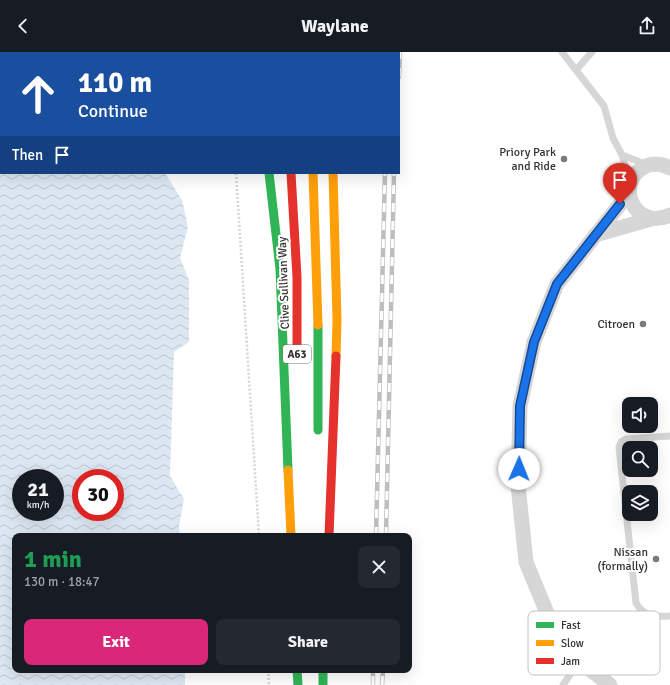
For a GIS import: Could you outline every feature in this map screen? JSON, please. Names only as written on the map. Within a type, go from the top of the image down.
[{"type":"highway","points":[[270,174],[280,269],[291,533]]},
{"type":"highway","name":"Clive Sullivan Way","points":[[291,174],[297,277],[297,363]]},
{"type":"highway","name":"A63","points":[[313,174],[318,332],[318,442]]},
{"type":"highway","points":[[329,533],[337,320],[332,174]]},
{"type":"highway","points":[[298,473],[298,533]]},
{"type":"highway","points":[[298,673],[298,685]]},
{"type":"highway","points":[[318,673],[318,685]]},
{"type":"highway","points":[[323,685],[324,673]]},
{"type":"street","points":[[546,611],[526,562],[518,485],[520,406],[534,342],[557,284],[629,189],[634,176],[640,169],[662,164]]},
{"type":"street","points":[[629,189],[631,202],[636,210],[643,216],[663,219]]},
{"type":"street","points":[[595,235],[663,219]]},
{"type":"street","points":[[597,675],[610,685]]},
{"type":"lane","points":[[562,52],[577,69],[604,106],[613,138],[622,156],[629,189]]},
{"type":"lane","points":[[577,69],[592,52]]},
{"type":"lane","points":[[622,156],[662,164]]},
{"type":"lane","points":[[643,611],[636,603],[619,447],[621,442],[626,439],[670,436]]},
{"type":"lane","points":[[660,617],[670,616]]},
{"type":"lane","points":[[563,685],[570,675]]},
{"type":"path","points":[[236,174],[259,533]]},
{"type":"path","points":[[268,673],[268,685]]},
{"type":"water","points":[[0,174],[166,174],[182,200],[188,227],[180,258],[189,280],[189,342],[174,352],[170,476],[184,499],[179,526],[180,533],[12,533],[12,673],[185,673],[185,685],[0,685]]},
{"type":"railway","points":[[376,533],[385,174]]},
{"type":"railway","points":[[386,533],[394,174]]},
{"type":"railway","points":[[373,673],[373,685]]},
{"type":"railway","points":[[382,685],[383,673]]},
{"type":"traffic: fast","points":[[269,174],[280,269],[288,470]]},
{"type":"traffic: fast","points":[[318,325],[318,430]]},
{"type":"traffic: fast","points":[[297,673],[298,685]]},
{"type":"traffic: fast","points":[[323,673],[323,685]]},
{"type":"traffic: slow","points":[[313,174],[318,325]]},
{"type":"traffic: slow","points":[[333,174],[337,320],[336,356]]},
{"type":"traffic: slow","points":[[288,470],[291,533]]},
{"type":"traffic: jam","points":[[291,174],[297,277],[297,351]]},
{"type":"traffic: jam","points":[[329,533],[336,356]]},
{"type":"place","name":"Priory Park and Ride","points":[[564,159]]},
{"type":"place","name":"Citroen","points":[[643,324]]},
{"type":"place","name":"Nissan (formally)","points":[[656,559]]},
{"type":"route","points":[[519,469],[520,406],[534,342],[557,284],[620,204]]}]
